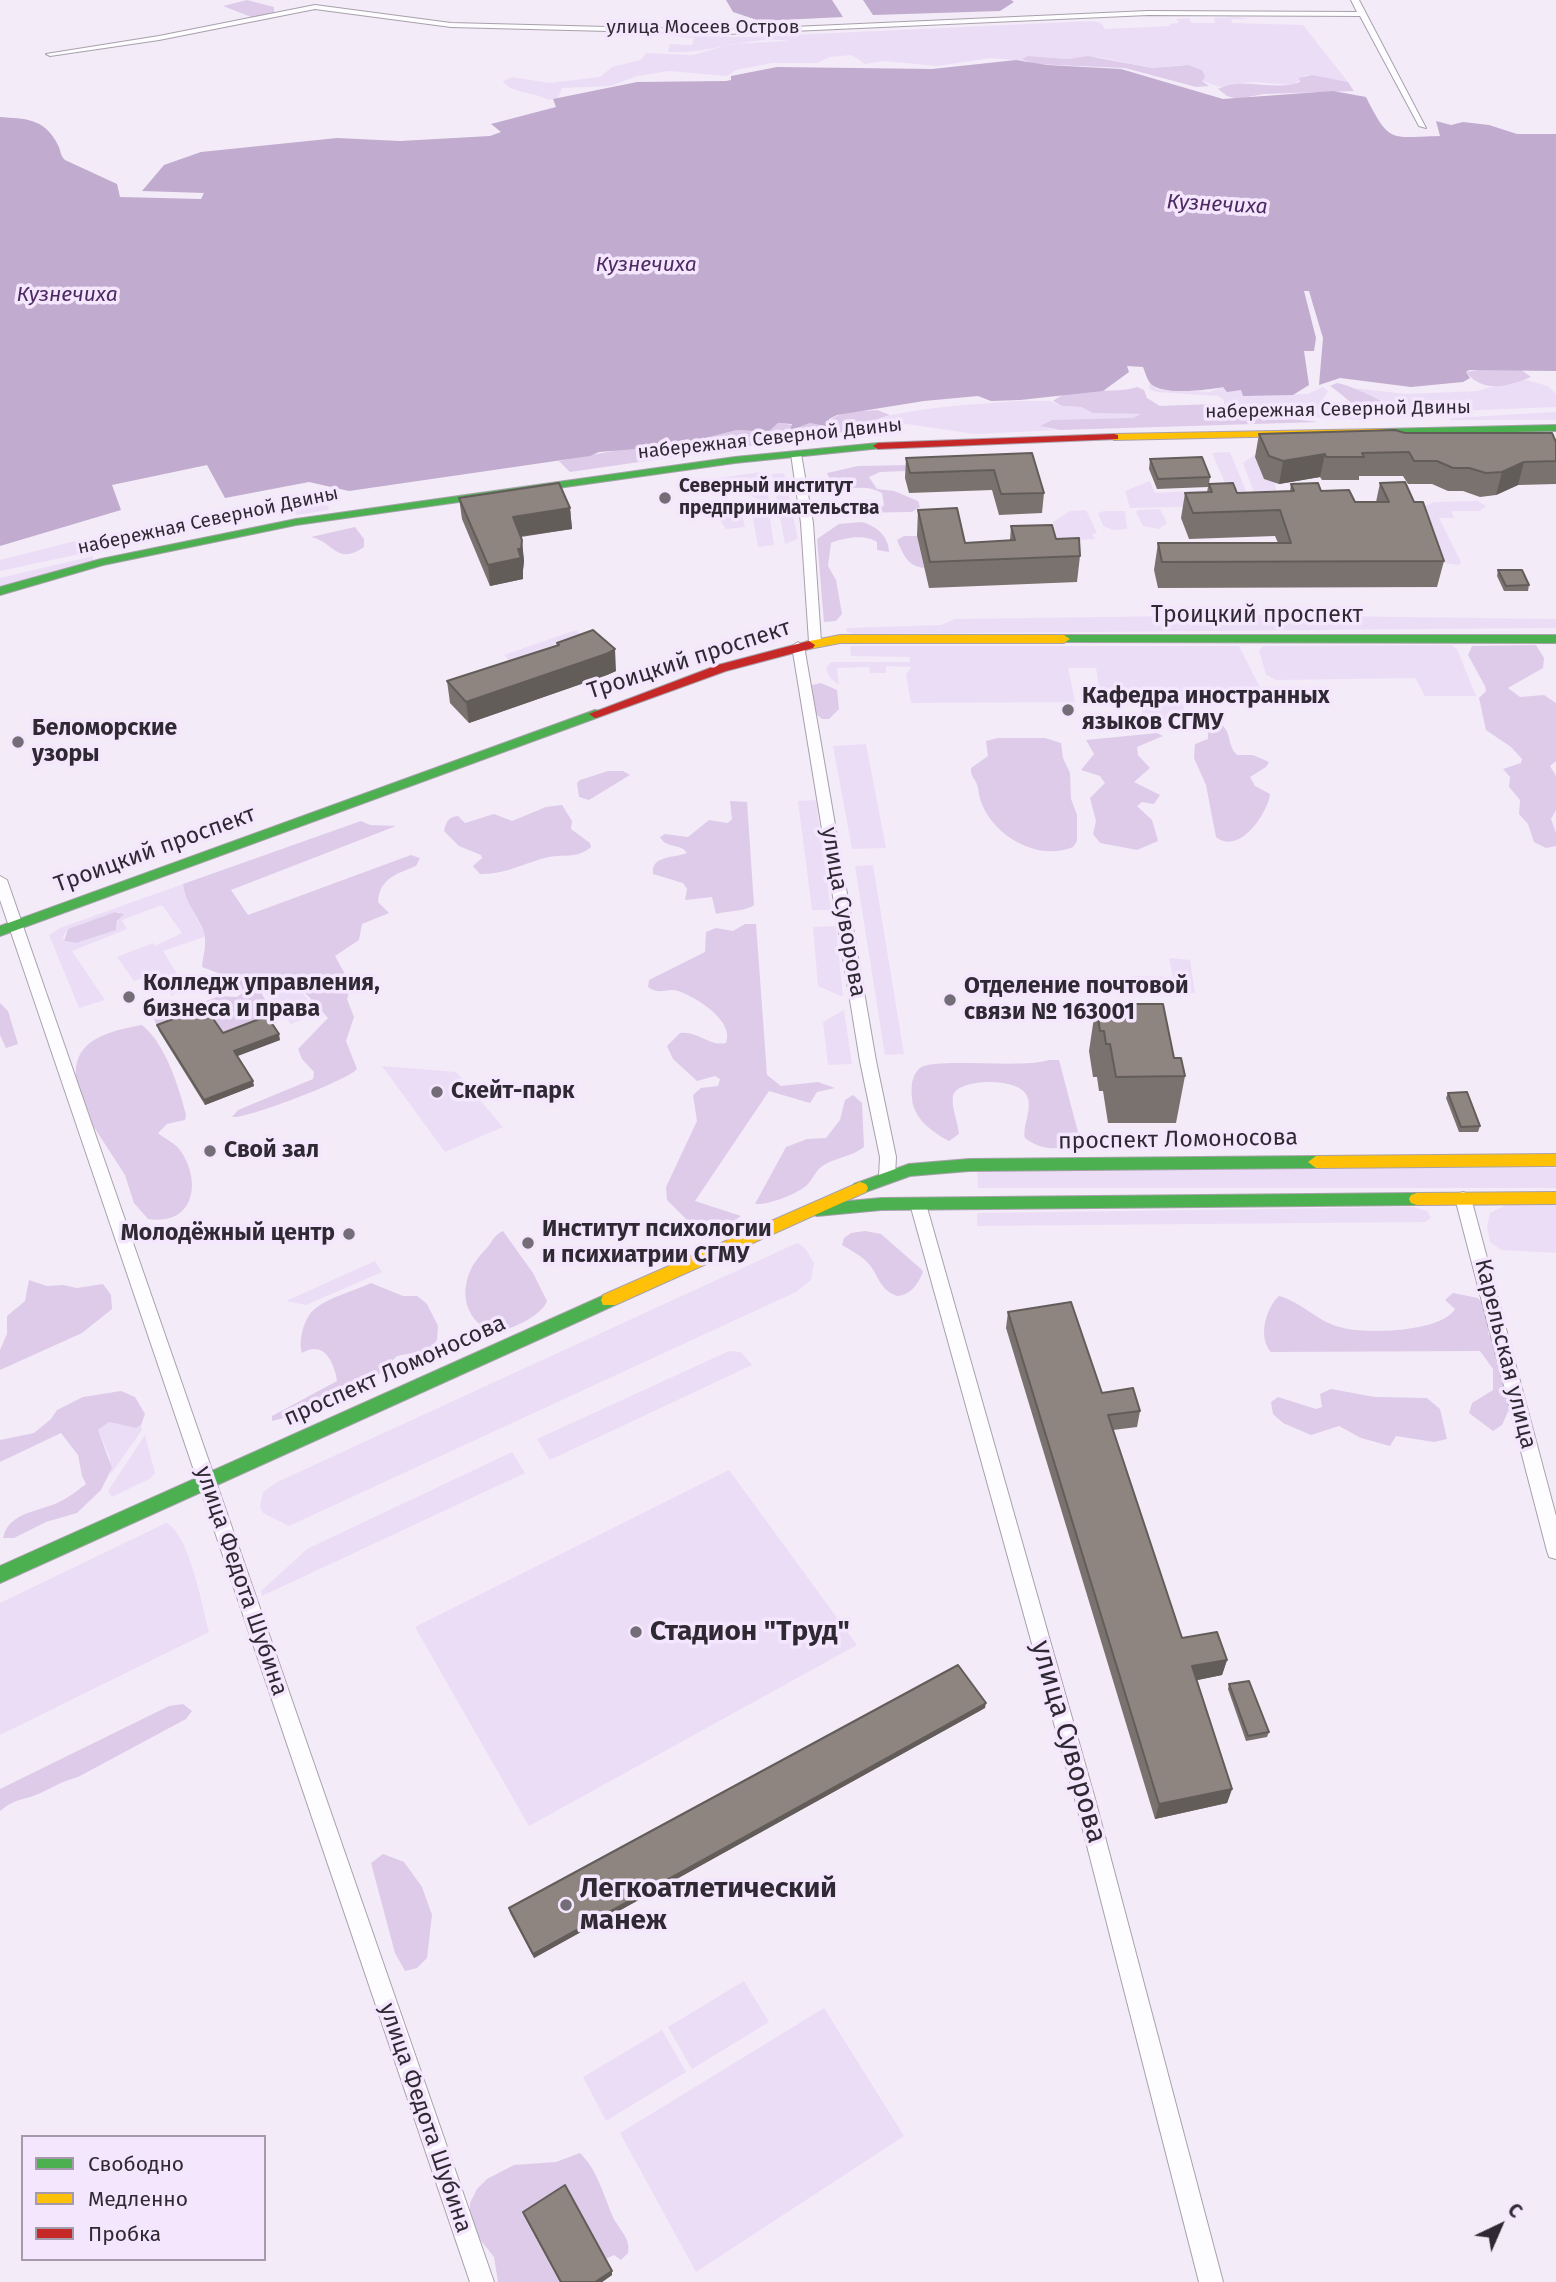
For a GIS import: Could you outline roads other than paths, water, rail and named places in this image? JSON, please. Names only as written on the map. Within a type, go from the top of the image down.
[{"type":"main road","name":"набережная Северной Двины","points":[[0,591],[101,562],[342,514],[796,454],[1049,438],[1556,428]]},
{"type":"main road","name":"Троицкий проспект","points":[[8,928],[722,668],[815,642],[841,639],[1556,639]]},
{"type":"main road","name":"проспект Ломоносова","points":[[0,1574],[887,1176],[930,1167],[969,1165],[1556,1160]]},
{"type":"main road","name":"проспект Ломоносова","points":[[810,1212],[845,1206],[918,1204],[1556,1198]]},
{"type":"street","points":[[1355,0],[1423,126]]},
{"type":"street","name":"улица Мосеев Остров","points":[[50,54],[159,38],[315,7],[451,26],[726,32],[1148,13],[1361,13]]},
{"type":"street","points":[[796,454],[807,523],[815,642]]},
{"type":"street","name":"улица Суворова","points":[[798,646],[868,1061],[888,1157],[887,1176]]},
{"type":"street","name":"улица Федота Шубина","points":[[0,880],[8,928],[207,1479],[482,2282]]},
{"type":"street","name":"Карельская улица","points":[[1463,1198],[1556,1551]]},
{"type":"street","name":"улица Суворова","points":[[918,1204],[1085,1799],[1211,2282]]},
{"type":"water","points":[[726,0],[832,0],[843,17],[760,21],[733,12]]},
{"type":"water","points":[[863,0],[1014,2],[1000,11],[873,15]]},
{"type":"water","name":"Кузнечиха","points":[[1016,60],[1047,65],[1121,69],[1223,99],[1333,91],[1366,97],[1387,131],[1401,137],[1440,136],[1436,121],[1451,125],[1463,122],[1489,125],[1517,134],[1556,134],[1556,371],[1469,370],[1466,372],[1470,378],[1463,382],[1411,387],[1340,378],[1319,385],[1309,385],[1293,395],[1243,396],[1241,390],[1227,392],[1223,387],[1164,390],[1150,383],[1143,367],[1127,366],[1129,372],[1103,391],[1020,400],[991,401],[978,396],[924,401],[837,415],[829,419],[829,427],[810,423],[790,431],[792,424],[778,423],[768,432],[737,430],[674,446],[599,452],[590,456],[349,491],[309,482],[225,498],[207,465],[112,485],[121,510],[0,546],[0,117],[25,119],[40,124],[52,136],[65,160],[117,184],[120,197],[201,199],[204,193],[142,191],[164,165],[201,152],[337,138],[400,141],[490,136],[501,132],[491,124],[556,107],[553,99],[637,82],[726,81],[731,80],[731,76],[777,67],[932,69]]},
{"type":"place","name":"Северный институт предпринимательства","points":[[665,498]]},
{"type":"place","name":"Кафедра иностранных языков СГМУ","points":[[1068,710]]},
{"type":"place","name":"Беломорские узоры","points":[[18,742]]},
{"type":"place","name":"Колледж управления, бизнеса и права","points":[[129,997]]},
{"type":"place","name":"Отделение почтовой связи № 163001","points":[[950,1000]]},
{"type":"place","name":"Скейт-парк","points":[[437,1092]]},
{"type":"place","name":"Свой зал","points":[[210,1151]]},
{"type":"place","name":"Молодёжный центр","points":[[349,1234]]},
{"type":"place","name":"Институт психологии и психиатрии СГМУ","points":[[528,1243]]},
{"type":"place","name":"Стадион \"Труд\"","points":[[636,1632]]},
{"type":"place","name":"Легкоатлетический манеж","points":[[566,1905]]}]
